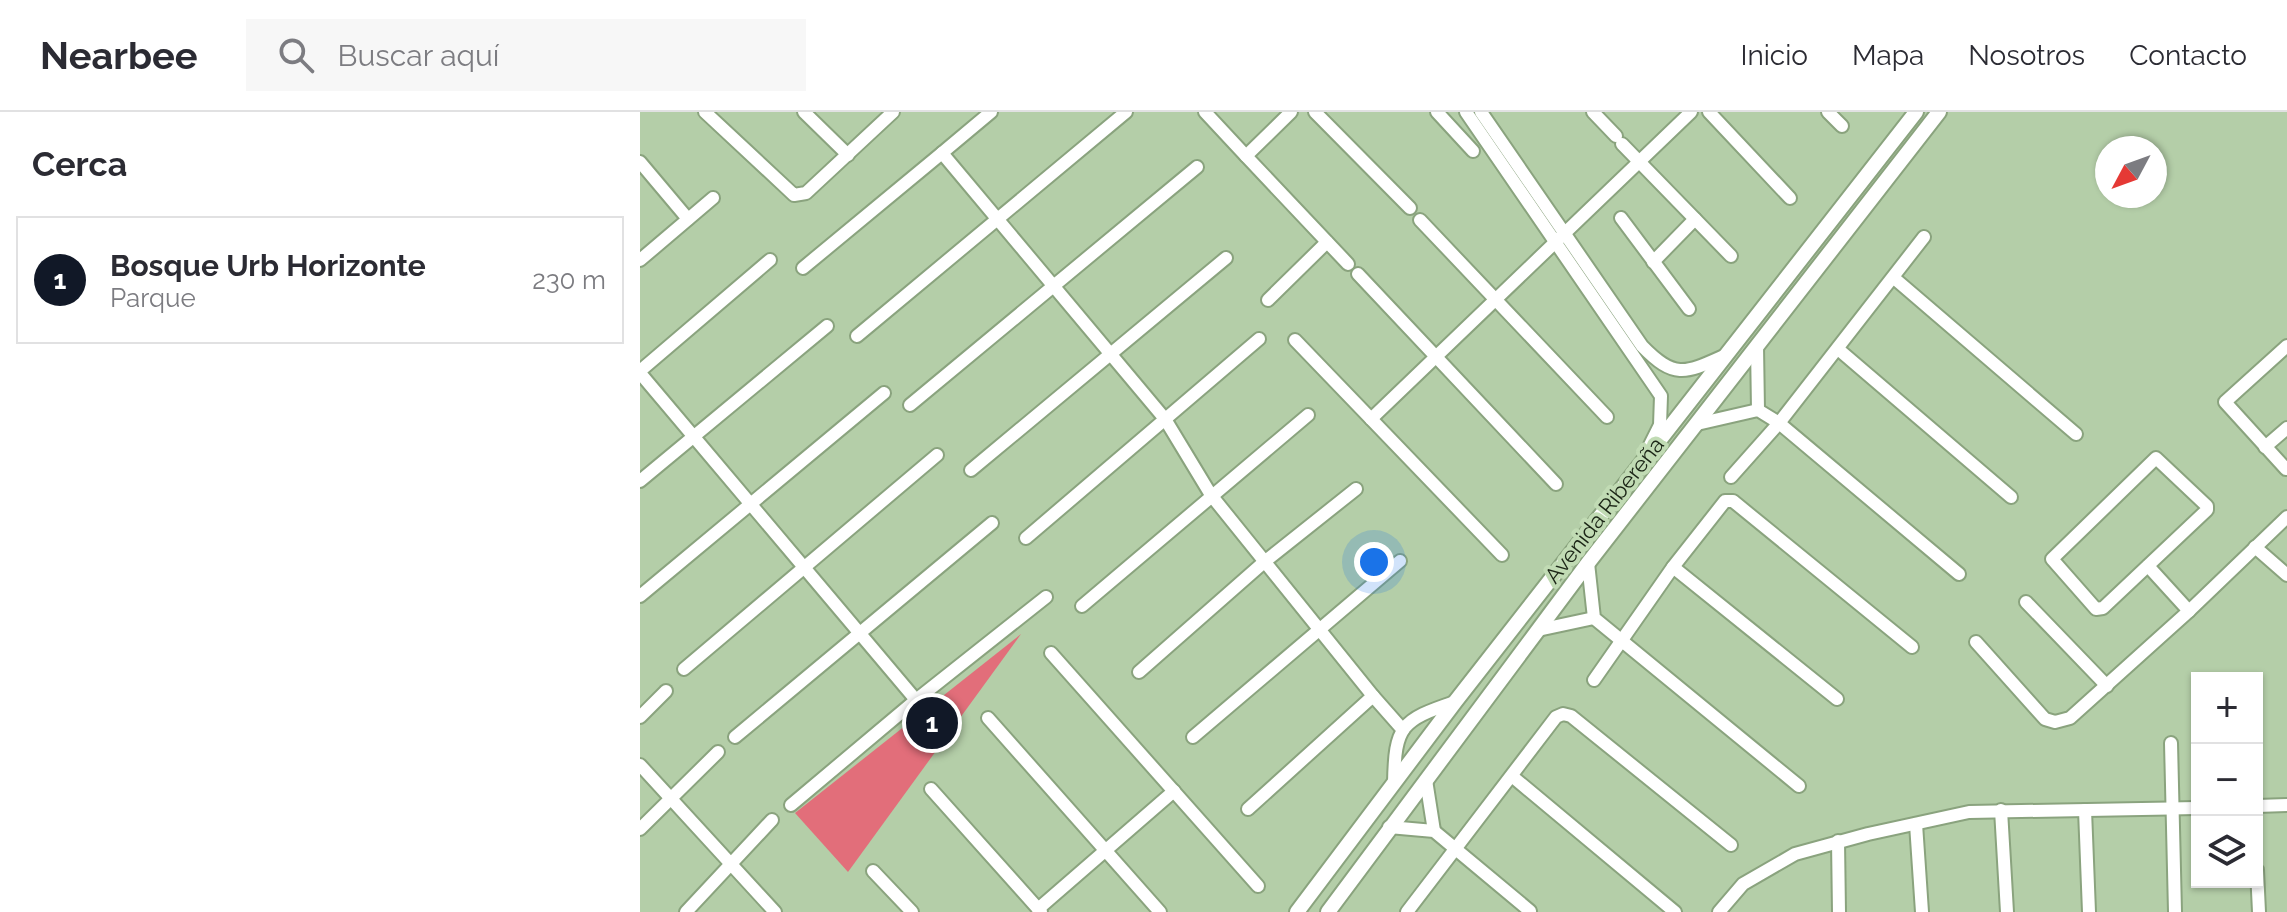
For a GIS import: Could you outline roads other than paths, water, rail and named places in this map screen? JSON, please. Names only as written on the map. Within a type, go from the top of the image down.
[{"type":"street","points":[[705,112],[794,195],[806,193],[893,112]]},
{"type":"street","points":[[804,112],[848,155]]},
{"type":"street","points":[[803,268],[991,112]]},
{"type":"street","points":[[857,336],[1126,112]]},
{"type":"street","points":[[1205,112],[1348,264]]},
{"type":"street","points":[[1246,156],[1291,112]]},
{"type":"street","points":[[1315,112],[1410,208]]},
{"type":"street","points":[[1437,112],[1473,151]]},
{"type":"street","points":[[1466,112],[1642,346],[1656,360],[1677,372],[1689,372],[1728,354]]},
{"type":"street","points":[[1481,112],[1661,396]]},
{"type":"street","points":[[1593,112],[1731,256]]},
{"type":"street","points":[[1371,419],[1691,112]]},
{"type":"street","points":[[1709,112],[1790,198]]},
{"type":"street","points":[[1828,112],[1842,126]]},
{"type":"street","name":"Avenida Ribereña","points":[[1297,912],[1455,702],[1916,112]]},
{"type":"street","name":"Avenida Ribereña","points":[[1328,912],[1588,563],[1939,112]]},
{"type":"street","points":[[942,153],[1111,351],[1165,419],[1211,495],[1263,563],[1403,730]]},
{"type":"street","points":[[640,162],[688,219]]},
{"type":"street","points":[[910,405],[1197,167]]},
{"type":"street","points":[[640,260],[713,198]]},
{"type":"street","points":[[1621,218],[1689,309]]},
{"type":"street","points":[[1653,262],[1695,219]]},
{"type":"street","points":[[1420,220],[1607,417]]},
{"type":"street","points":[[1731,477],[1779,423],[1924,237]]},
{"type":"street","points":[[1268,300],[1327,242]]},
{"type":"street","points":[[971,470],[1226,258]]},
{"type":"street","points":[[770,260],[640,372],[916,700]]},
{"type":"street","points":[[1358,274],[1556,484]]},
{"type":"street","points":[[1894,278],[2076,434]]},
{"type":"street","points":[[640,481],[827,326]]},
{"type":"street","points":[[1026,538],[1259,339]]},
{"type":"street","points":[[1295,340],[1502,555]]},
{"type":"street","points":[[1757,346],[1758,410]]},
{"type":"street","points":[[2286,469],[2225,402],[2287,346]]},
{"type":"street","points":[[1838,349],[2011,497]]},
{"type":"street","points":[[1641,462],[1660,425],[1661,396],[1677,372]]},
{"type":"street","points":[[640,596],[751,507],[884,393]]},
{"type":"street","points":[[1697,424],[1758,410],[1779,423],[1959,574]]},
{"type":"street","points":[[1082,606],[1308,415]]},
{"type":"street","points":[[2265,447],[2287,428]]},
{"type":"street","points":[[684,669],[937,455]]},
{"type":"street","points":[[2156,458],[2196,494],[2207,510],[2148,566],[2100,610],[2052,559],[2156,458]]},
{"type":"street","points":[[1139,672],[1263,563],[1356,489]]},
{"type":"street","points":[[1594,680],[1720,505],[1733,501],[1912,647]]},
{"type":"street","points":[[1976,642],[2045,719],[2055,722],[2070,718],[2287,517]]},
{"type":"street","points":[[735,737],[992,523]]},
{"type":"street","points":[[2255,547],[2286,574]]},
{"type":"street","points":[[1193,737],[1400,561]]},
{"type":"street","points":[[1588,563],[1594,618],[1799,786]]},
{"type":"street","points":[[2148,566],[2189,611]]},
{"type":"street","points":[[1673,567],[1837,699]]},
{"type":"street","points":[[791,805],[1046,597]]},
{"type":"street","points":[[2026,602],[2107,686]]},
{"type":"street","points":[[1538,630],[1594,618]]},
{"type":"street","points":[[1051,653],[1258,886]]},
{"type":"street","points":[[640,717],[666,691]]},
{"type":"street","points":[[1248,809],[1373,696]]},
{"type":"street","points":[[1394,783],[1394,742],[1403,730],[1423,712],[1455,702]]},
{"type":"street","points":[[1407,912],[1556,717],[1571,716],[1731,845]]},
{"type":"street","points":[[988,718],[1160,912]]},
{"type":"street","points":[[2171,743],[2175,912]]},
{"type":"street","points":[[640,829],[718,752]]},
{"type":"street","points":[[640,765],[775,912]]},
{"type":"street","points":[[1513,777],[1675,912]]},
{"type":"street","points":[[1426,780],[1434,831]]},
{"type":"street","points":[[931,789],[1039,910],[1104,849],[1174,791]]},
{"type":"street","points":[[2263,806],[2287,805]]},
{"type":"street","points":[[1719,912],[1743,884],[1795,854],[1838,841],[1969,812],[2191,808]]},
{"type":"street","points":[[2001,810],[2007,912]]},
{"type":"street","points":[[2085,810],[2089,912]]},
{"type":"street","points":[[686,912],[772,820]]},
{"type":"street","points":[[1916,824],[1922,912]]},
{"type":"street","points":[[1389,827],[1434,831],[1530,911]]},
{"type":"street","points":[[1838,841],[1839,912]]},
{"type":"street","points":[[873,871],[912,912]]},
{"type":"street","points":[[2258,888],[2259,912]]},
{"type":"place","name":"Bosque Urb Horizonte","points":[[932,723]]}]
